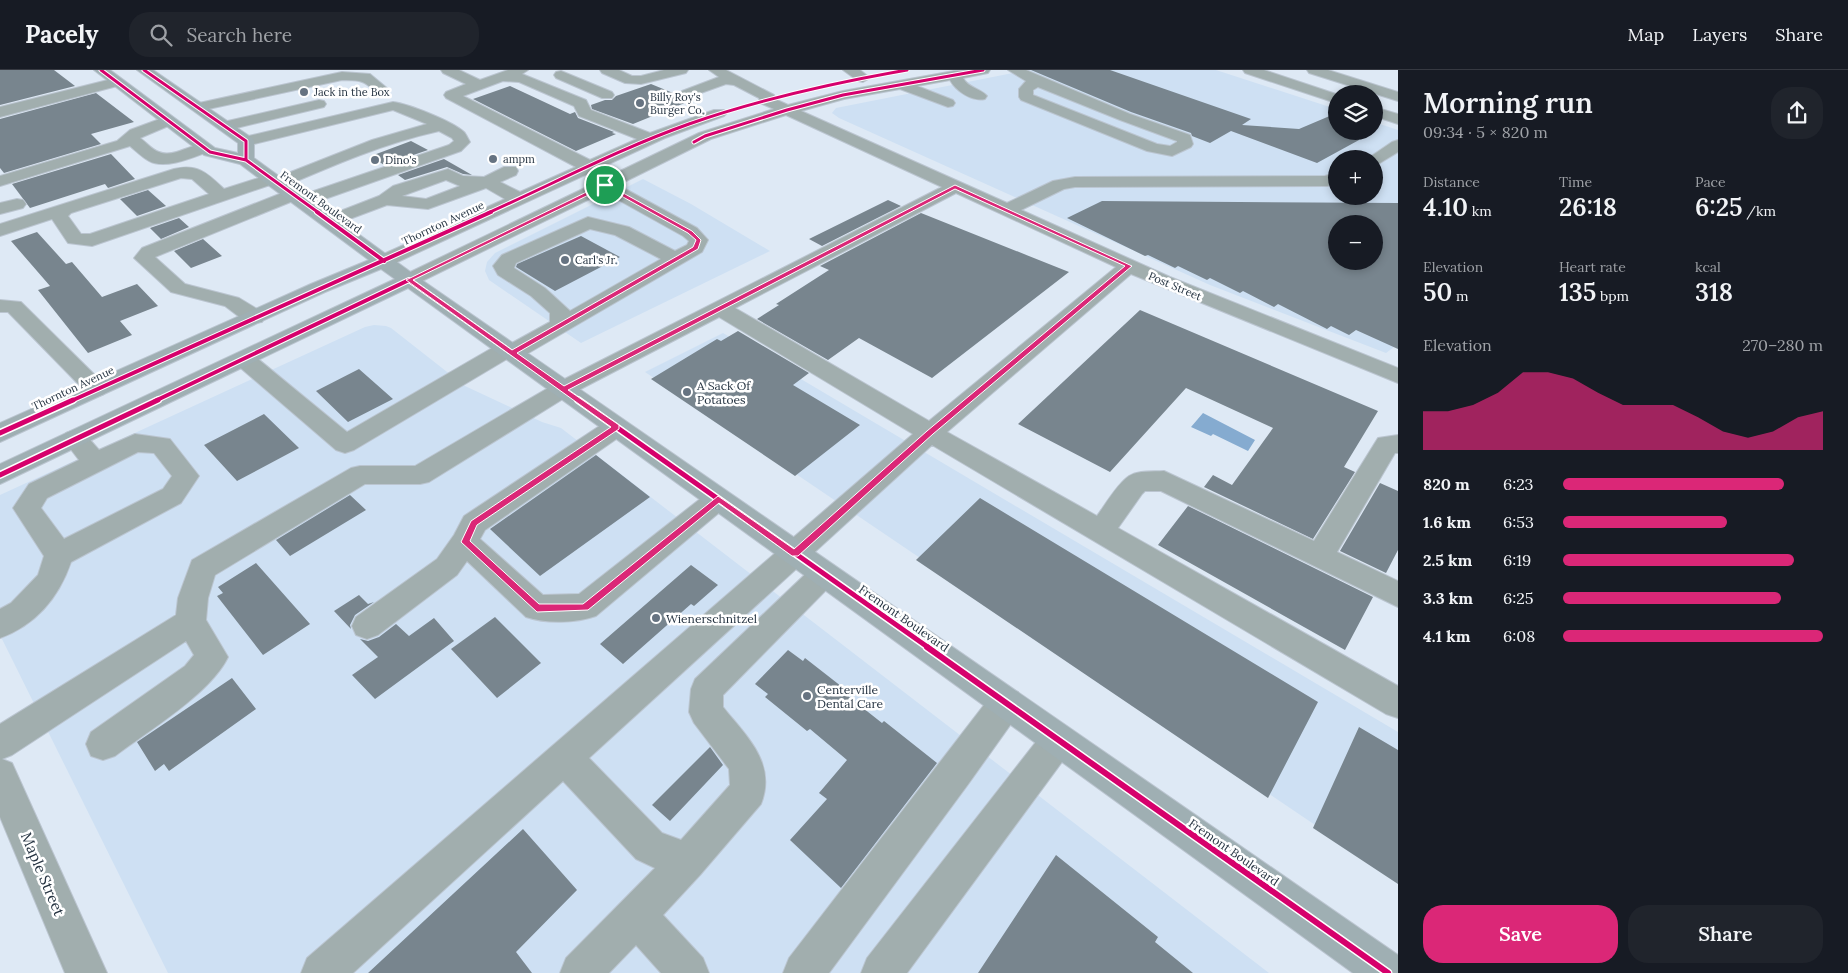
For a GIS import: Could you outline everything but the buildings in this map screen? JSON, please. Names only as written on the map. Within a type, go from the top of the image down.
[{"type":"main road","points":[[144,70],[246,141],[246,160]]},
{"type":"main road","name":"Fremont Boulevard","points":[[96,71],[116,82],[210,152],[246,160],[409,280],[1388,973]]},
{"type":"main road","name":"Thornton Avenue","points":[[0,433],[384,261]]},
{"type":"main road","points":[[0,474],[409,280]]},
{"type":"street","points":[[448,70],[474,82],[470,88]]},
{"type":"street","points":[[548,70],[607,95]]},
{"type":"street","points":[[607,70],[630,80],[641,80],[681,70]]},
{"type":"street","name":"Post Street","points":[[716,70],[787,110],[1129,266],[1398,376]]},
{"type":"street","points":[[850,70],[863,78]]},
{"type":"street","name":"Thornton Avenue","points":[[384,261],[696,120],[767,99],[907,70]]},
{"type":"street","points":[[409,280],[705,136],[787,110],[843,95],[983,70]]},
{"type":"street","points":[[1015,70],[1039,82],[1125,117],[1184,138],[1185,144],[1172,151],[1153,148],[1026,97],[1026,89],[1031,84],[1039,82]]},
{"type":"street","points":[[1250,70],[1328,96]]},
{"type":"street","points":[[1291,83],[1320,71],[1398,97]]},
{"type":"street","points":[[590,167],[443,95],[470,88],[511,72],[538,86],[581,103],[584,113],[651,139]]},
{"type":"street","points":[[1349,82],[1367,74]]},
{"type":"street","points":[[954,75],[960,86],[980,96]]},
{"type":"street","points":[[199,108],[342,76],[365,77],[381,89],[363,93]]},
{"type":"street","points":[[687,94],[725,80],[736,81]]},
{"type":"street","points":[[0,112],[116,82]]},
{"type":"street","points":[[902,85],[948,103]]},
{"type":"street","points":[[224,126],[335,100]]},
{"type":"street","points":[[246,141],[393,106],[417,106],[439,126],[458,135],[462,142],[455,148],[396,170],[298,198],[149,252],[144,258],[178,288],[232,302],[254,318]]},
{"type":"street","points":[[311,141],[417,106]]},
{"type":"street","points":[[1383,114],[1398,119]]},
{"type":"street","points":[[0,180],[124,144],[136,133],[168,121]]},
{"type":"street","points":[[65,209],[58,215],[76,239],[92,240],[221,196],[274,181],[422,129],[439,126]]},
{"type":"street","points":[[131,139],[156,158],[174,158],[204,148]]},
{"type":"street","points":[[1383,154],[1398,145]]},
{"type":"street","points":[[246,160],[265,155]]},
{"type":"street","points":[[385,200],[428,204],[487,182],[510,171]]},
{"type":"street","points":[[0,230],[180,173],[196,174],[221,196]]},
{"type":"street","points":[[331,221],[385,200],[399,190],[448,174],[459,181]]},
{"type":"street","points":[[404,202],[459,181],[487,182],[519,199]]},
{"type":"street","points":[[1007,210],[1059,185],[1075,182],[1328,181]]},
{"type":"street","points":[[244,358],[345,444],[509,351],[561,326],[696,248],[698,240],[690,232],[605,185]]},
{"type":"street","points":[[103,744],[196,676],[212,657],[191,622],[192,598],[202,568],[360,475],[420,474],[563,389],[955,187]]},
{"type":"street","points":[[561,326],[560,311],[538,292],[505,271],[503,266],[509,259],[588,223],[598,223],[618,230],[676,259]]},
{"type":"street","points":[[322,973],[930,432],[1129,266]]},
{"type":"street","points":[[0,306],[14,306],[96,389]]},
{"type":"street","points":[[720,308],[1398,703]]},
{"type":"street","points":[[368,626],[447,567],[465,542],[474,523],[616,427]]},
{"type":"street","points":[[75,439],[96,463]]},
{"type":"street","points":[[0,625],[22,612],[50,581],[59,555],[172,496],[186,476],[161,445],[135,444],[38,491],[27,508],[59,555]]},
{"type":"street","points":[[1320,557],[1387,444],[1398,444]]},
{"type":"street","points":[[1101,531],[1139,482],[1164,481],[1398,595]]},
{"type":"street","points":[[465,542],[537,608],[585,607],[718,499]]},
{"type":"street","points":[[581,973],[687,862],[748,791],[746,763],[706,712],[707,689],[824,574]]},
{"type":"street","points":[[0,743],[191,622]]},
{"type":"street","points":[[804,973],[855,903],[961,767],[1006,703]]},
{"type":"street","points":[[882,973],[1058,740]]},
{"type":"street","points":[[565,758],[649,846],[687,862]]},
{"type":"street","name":"Maple Street","points":[[0,775],[86,973]]},
{"type":"street","points":[[636,915],[688,973]]},
{"type":"shaded area","points":[[1028,70],[1216,70],[1328,106],[1328,140],[1383,140],[1383,125],[1398,130],[1398,344],[1386,353],[1210,285],[839,118],[832,113],[836,108]]},
{"type":"shaded area","points":[[643,179],[691,204],[770,251],[581,343],[489,280],[485,271],[487,262],[495,253]]},
{"type":"shaded area","points":[[374,325],[391,328],[465,386],[542,422],[561,428],[1269,973],[168,973],[0,635],[0,495],[365,327]]},
{"type":"shaded area","points":[[723,333],[1398,732],[1398,881],[645,372]]},
{"type":"water","points":[[1203,413],[1255,440],[1248,451],[1213,434],[1211,436],[1191,427]]},
{"type":"cycle path","points":[[101,70],[210,152],[246,160],[384,261]]},
{"type":"cycle path","points":[[144,70],[246,141],[246,160]]},
{"type":"cycle path","points":[[0,433],[659,135],[751,104],[844,82],[907,70]]},
{"type":"cycle path","points":[[694,142],[705,136],[787,110],[843,95],[983,70]]},
{"type":"cycle path","points":[[0,475],[409,280],[1388,973]]},
{"type":"place","name":"Jack in the Box","points":[[304,92]]},
{"type":"place","name":"Billy Roy's Burger Co.","points":[[640,103]]},
{"type":"place","name":"ampm","points":[[493,159]]},
{"type":"place","name":"Dino's","points":[[375,160]]},
{"type":"place","name":"Carl's Jr.","points":[[565,260]]},
{"type":"place","name":"A Sack Of Potatoes","points":[[687,392]]},
{"type":"place","name":"Wienerschnitzel","points":[[656,618]]},
{"type":"place","name":"Centerville Dental Care","points":[[807,696]]},
{"type":"route","points":[[605,185],[690,232],[698,240],[696,248],[512,353],[563,389],[955,187],[1129,266],[930,432],[795,553],[718,499],[585,607],[537,608],[512,583],[465,542],[474,523],[616,427],[409,280],[605,185]]}]
